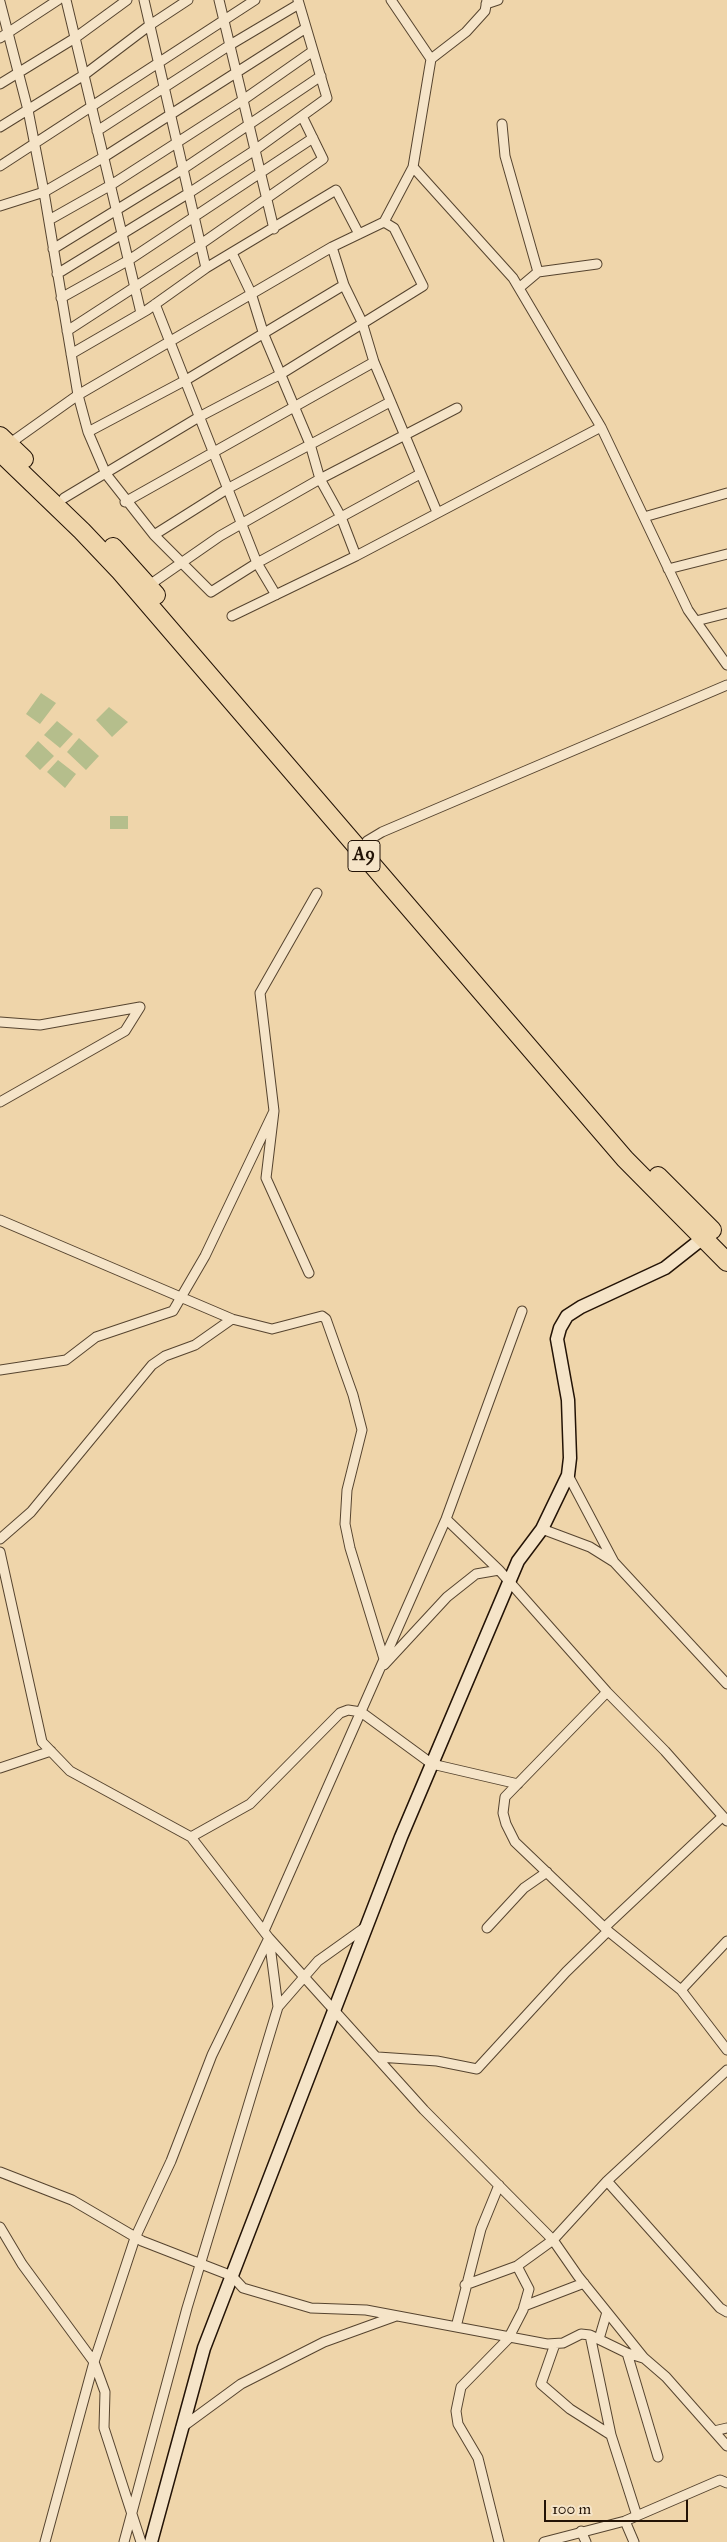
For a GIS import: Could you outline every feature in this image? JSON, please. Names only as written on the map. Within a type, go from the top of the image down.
[{"type":"highway","name":"A9","points":[[3,444],[91,523],[148,586],[634,1151],[727,1245]]},
{"type":"highway","name":"A9","points":[[3,444],[119,570],[625,1159],[727,1262]]},
{"type":"street","points":[[0,38],[58,0]]},
{"type":"street","points":[[66,0],[141,313]]},
{"type":"street","points":[[0,84],[75,38],[127,0]]},
{"type":"street","points":[[144,0],[206,268]]},
{"type":"street","points":[[0,127],[84,75],[150,24],[188,0]]},
{"type":"street","points":[[219,0],[274,229]]},
{"type":"street","points":[[0,166],[92,108],[255,0]]},
{"type":"street","points":[[3,444],[78,394],[171,343],[332,247],[384,222],[413,167],[430,60],[391,0]]},
{"type":"street","points":[[430,60],[466,32],[485,11],[487,2],[498,0]]},
{"type":"street","points":[[0,2],[28,110],[33,145],[49,220],[78,394],[88,432],[106,474],[125,502],[154,535],[211,592],[257,562],[420,474]]},
{"type":"street","points":[[57,274],[255,150],[327,98],[299,2],[97,131]]},
{"type":"street","points":[[0,206],[44,192],[171,116],[306,28]]},
{"type":"street","points":[[49,220],[110,186],[243,100],[313,51]]},
{"type":"street","points":[[53,249],[183,169],[321,76]]},
{"type":"street","points":[[67,331],[201,244],[323,159],[302,116]]},
{"type":"street","points":[[502,124],[505,156],[538,272]]},
{"type":"street","points":[[61,298],[129,260],[260,175],[313,138]]},
{"type":"street","points":[[413,167],[513,278],[601,427],[688,610],[727,665]]},
{"type":"street","points":[[71,354],[141,313],[206,268],[274,229],[336,190],[359,234]]},
{"type":"street","points":[[64,498],[199,417],[281,374],[362,322],[423,286],[394,228],[384,222]]},
{"type":"street","points":[[332,247],[344,285],[362,322],[374,362],[437,512]]},
{"type":"street","points":[[232,253],[252,293],[264,335],[310,444],[320,479],[341,517],[356,556]]},
{"type":"street","points":[[518,288],[538,272],[597,264]]},
{"type":"street","points":[[88,432],[186,380],[264,335],[344,285]]},
{"type":"street","points":[[155,304],[241,524],[257,562],[276,595]]},
{"type":"street","points":[[125,502],[374,362]]},
{"type":"street","points":[[154,535],[228,489],[390,402]]},
{"type":"street","points":[[148,586],[181,562],[241,524],[320,479],[457,408]]},
{"type":"street","points":[[232,616],[356,556],[601,427]]},
{"type":"street","points":[[644,517],[727,493]]},
{"type":"street","points":[[668,568],[727,554]]},
{"type":"street","points":[[696,621],[727,613]]},
{"type":"street","points":[[367,841],[382,832],[727,685]]},
{"type":"street","points":[[308,1273],[266,1178],[274,1111],[260,993],[317,893]]},
{"type":"street","points":[[0,1022],[40,1025],[140,1007],[125,1031],[0,1102]]},
{"type":"street","points":[[0,1370],[66,1360],[96,1338],[173,1311],[205,1256],[274,1111]]},
{"type":"street","points":[[0,1220],[232,1319],[272,1329],[322,1316],[326,1318],[353,1395],[362,1430],[347,1490],[345,1524],[350,1548],[383,1663]]},
{"type":"street","points":[[151,2542],[204,2348],[367,1926],[508,1583],[518,1561],[542,1529],[568,1475],[570,1458],[568,1400],[558,1339],[563,1322],[567,1316],[581,1307],[665,1268],[703,1238]]},
{"type":"street","points":[[45,2542],[94,2362],[136,2238],[171,2161],[212,2055],[267,1935],[361,1712],[446,1519],[522,1311]]},
{"type":"street","points":[[0,1539],[31,1512],[152,1365],[165,1356],[194,1345],[232,1319]]},
{"type":"street","points":[[568,1475],[614,1562],[727,1684]]},
{"type":"street","points":[[378,2057],[432,2060],[476,2069],[606,1929],[725,1819],[665,1751],[607,1692],[508,1583],[499,1570],[446,1519]]},
{"type":"street","points":[[542,1529],[584,1544],[614,1562]]},
{"type":"street","points":[[0,1552],[42,1742],[70,1771],[191,1838],[267,1935],[424,2110],[554,2240],[584,2283],[644,2358],[666,2377],[714,2431],[726,2440]]},
{"type":"street","points":[[383,1663],[447,1597],[476,1574],[499,1570]]},
{"type":"street","points":[[607,1692],[506,1798],[503,1813],[506,1824],[515,1842],[606,1929],[681,1990],[727,2050]]},
{"type":"street","points":[[191,1838],[250,1804],[340,1713],[348,1710],[361,1712],[432,1764],[518,1784]]},
{"type":"street","points":[[0,1768],[51,1751]]},
{"type":"street","points":[[487,1928],[524,1888],[547,1872]]},
{"type":"street","points":[[124,2542],[201,2264],[278,2007],[318,1960],[367,1926]]},
{"type":"street","points":[[267,1935],[278,2007]]},
{"type":"street","points":[[681,1990],[727,1942]]},
{"type":"street","points":[[465,2285],[517,2266],[554,2240],[607,2181],[727,2070]]},
{"type":"street","points":[[0,2172],[72,2200],[136,2238],[232,2276],[243,2288],[311,2308],[366,2310],[508,2339],[556,2344],[581,2334],[590,2335],[627,2353],[644,2358]]},
{"type":"street","points":[[607,2181],[725,2307]]},
{"type":"street","points":[[456,2327],[465,2285],[482,2229],[499,2185]]},
{"type":"street","points":[[0,2227],[22,2264],[94,2362],[105,2392],[104,2428],[141,2542]]},
{"type":"street","points":[[499,2542],[478,2458],[458,2424],[456,2411],[461,2386],[508,2339],[524,2306],[528,2289],[517,2266]]},
{"type":"street","points":[[524,2306],[584,2283]]},
{"type":"street","points":[[599,2339],[607,2312]]},
{"type":"street","points":[[181,2429],[241,2384],[324,2342],[397,2315]]},
{"type":"street","points":[[590,2335],[611,2435],[637,2516]]},
{"type":"street","points":[[556,2344],[541,2384],[570,2409],[611,2435]]},
{"type":"street","points":[[627,2353],[658,2457]]},
{"type":"street","points":[[714,2431],[727,2428]]},
{"type":"street","points":[[544,2542],[637,2516],[720,2480],[727,2483]]},
{"type":"street","points":[[625,2520],[634,2542]]},
{"type":"street","points":[[581,2531],[586,2542]]},
{"type":"green space","points":[[41,693],[56,703],[40,724],[26,714]]},
{"type":"green space","points":[[109,707],[128,722],[112,737],[96,720]]},
{"type":"green space","points":[[57,721],[73,734],[60,748],[44,735]]},
{"type":"green space","points":[[79,738],[99,756],[86,770],[67,752]]},
{"type":"green space","points":[[38,741],[54,756],[40,770],[25,756]]},
{"type":"green space","points":[[58,760],[76,774],[65,788],[47,772]]},
{"type":"green space","points":[[110,816],[128,816],[128,829],[110,829]]}]
